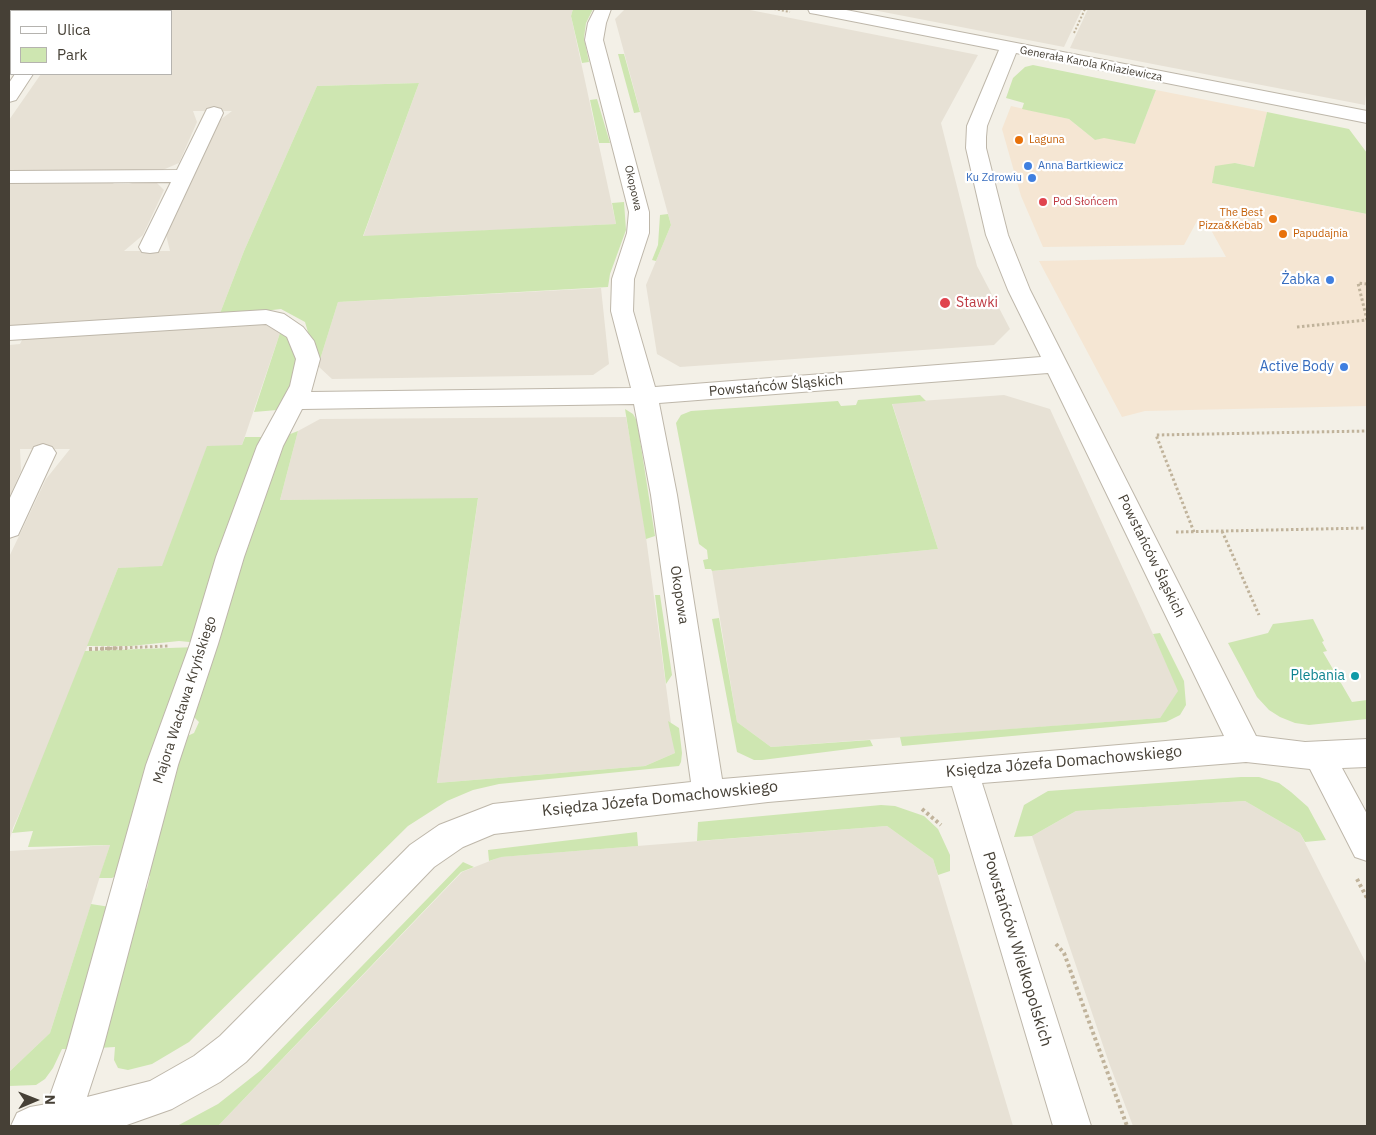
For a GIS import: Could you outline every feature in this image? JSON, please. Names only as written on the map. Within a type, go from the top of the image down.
[{"type":"street","name":"Okopowa","points":[[602,9],[594,40],[639,212],[638,234],[624,273],[621,298],[633,357],[645,396],[664,495],[709,794]]},
{"type":"street","name":"Generała Karola Kniaziewicza","points":[[816,9],[1367,117]]},
{"type":"street","name":"Powstańców Śląskich","points":[[1009,48],[977,126],[976,148],[997,235],[1013,278],[1246,748]]},
{"type":"street","points":[[9,96],[23,75]]},
{"type":"street","points":[[150,247],[214,113]]},
{"type":"street","points":[[9,177],[183,176]]},
{"type":"street","name":"Majora Wacława Kryńskiego","points":[[9,333],[248,318],[276,319],[295,332],[302,341],[308,366],[302,386],[270,446],[230,557],[204,644],[162,765],[85,1048],[50,1125]]},
{"type":"street","name":"Powstańców Śląskich","points":[[645,396],[1056,364]]},
{"type":"street","points":[[295,400],[645,396]]},
{"type":"street","points":[[9,528],[43,453]]},
{"type":"street","name":"Księdza Józefa Domachowskiego","points":[[50,1125],[111,1112],[159,1096],[216,1063],[233,1049],[422,856],[451,836],[472,826],[504,816],[709,794],[1246,748],[1319,756],[1367,752]]},
{"type":"street","points":[[1319,756],[1360,860]]},
{"type":"street","name":"Powstańców Wielkopolskich","points":[[963,771],[1072,1126]]},
{"type":"path","points":[[1070,41],[1085,9]]},
{"type":"path","points":[[1297,327],[1366,320],[1358,283],[1367,284]]},
{"type":"path","points":[[1367,431],[1156,435],[1194,532],[1367,528]]},
{"type":"path","points":[[1222,532],[1259,615]]},
{"type":"path","points":[[89,649],[204,644]]},
{"type":"path","points":[[914,805],[928,813],[941,825]]},
{"type":"path","points":[[1360,860],[1367,898]]},
{"type":"path","points":[[1052,944],[1059,946],[1064,953],[1127,1126]]},
{"type":"shaded area","points":[[573,9],[571,16],[616,224],[363,237],[419,83],[317,86],[244,251],[219,316],[9,328],[9,182],[111,181],[114,184],[129,184],[138,181],[155,181],[164,190],[143,235],[124,251],[170,251],[166,235],[220,120],[232,111],[193,111],[197,122],[179,163],[158,172],[9,173],[9,120],[40,75],[172,75],[172,10],[104,10]]},
{"type":"shaded area","points":[[625,9],[745,9],[978,55],[941,123],[977,266],[1010,329],[994,345],[680,367],[657,354],[646,285],[671,225],[615,19]]},
{"type":"shaded area","points":[[868,9],[1082,9],[1064,47]]},
{"type":"shaded area","points":[[1088,9],[1367,9],[1367,84],[1365,105],[1070,48]]},
{"type":"shaded area","points":[[1156,90],[1267,112],[1254,167],[1235,163],[1212,183],[1367,214],[1367,406],[1145,411],[1122,417],[1039,261],[1226,257],[1206,221],[1197,221],[1184,245],[1043,247],[1021,196],[1002,129],[1011,106],[1069,119],[1095,140],[1104,137],[1135,144]]},
{"type":"shaded area","points":[[601,288],[609,364],[593,375],[332,379],[318,366],[338,302]]},
{"type":"shaded area","points":[[263,321],[280,333],[242,445],[162,567],[118,568],[9,842],[9,557],[46,479],[70,449],[20,449],[21,471],[9,498],[9,345],[20,344],[23,338]]},
{"type":"shaded area","points":[[1004,395],[1050,409],[1179,691],[1160,718],[771,747],[737,722],[712,571],[938,549],[892,403]]},
{"type":"shaded area","points":[[626,417],[641,500],[675,753],[645,766],[437,783],[478,499],[280,500],[298,431],[320,419]]},
{"type":"shaded area","points":[[1245,801],[1300,833],[1367,965],[1367,1126],[1133,1126],[1109,1063],[1032,836],[1076,811]]},
{"type":"shaded area","points":[[887,826],[933,859],[1013,1126],[218,1126],[462,872],[500,857]]},
{"type":"shaded area","points":[[110,845],[50,1033],[9,1072],[9,851]]},
{"type":"green space","points":[[573,9],[593,9],[586,23],[584,38],[589,62],[582,63],[571,16]]},
{"type":"green space","points":[[618,54],[624,54],[640,112],[634,113]]},
{"type":"green space","points":[[1033,65],[1156,90],[1135,144],[1104,138],[1095,140],[1069,119],[1022,109],[1024,103],[1006,98],[1013,78],[1025,67]]},
{"type":"green space","points":[[419,83],[363,236],[616,224],[612,203],[624,202],[626,230],[610,274],[608,287],[338,302],[318,366],[305,322],[281,309],[219,316],[244,251],[317,86]]},
{"type":"green space","points":[[597,99],[610,143],[599,143],[590,100]]},
{"type":"green space","points":[[1267,112],[1349,129],[1367,153],[1367,214],[1212,183],[1215,166],[1235,163],[1254,167]]},
{"type":"green space","points":[[668,214],[671,225],[656,261],[652,260],[658,245],[660,215]]},
{"type":"green space","points":[[280,333],[293,341],[299,368],[284,403],[277,410],[254,412]]},
{"type":"green space","points":[[920,395],[926,401],[892,404],[938,549],[712,571],[711,569],[705,569],[703,560],[708,559],[707,550],[699,544],[676,423],[681,415],[691,411],[838,401],[841,406],[856,405],[858,400]]},
{"type":"green space","points":[[625,409],[633,414],[637,421],[655,536],[646,539]]},
{"type":"green space","points":[[298,431],[280,500],[478,498],[437,783],[645,766],[675,753],[668,721],[679,728],[682,753],[681,762],[679,766],[499,784],[473,790],[447,801],[408,826],[189,1042],[152,1064],[128,1070],[118,1068],[114,1060],[115,1047],[98,1048],[138,896],[147,888],[150,876],[146,874],[183,738],[194,733],[199,722],[192,715],[187,717],[285,436]]},
{"type":"green space","points":[[245,437],[263,437],[200,643],[179,641],[131,646],[87,646],[118,568],[162,566],[207,446],[242,445]]},
{"type":"green space","points":[[655,595],[660,595],[672,675],[666,684]]},
{"type":"green space","points":[[719,618],[737,722],[771,747],[870,740],[873,746],[762,760],[754,760],[737,752],[712,619]]},
{"type":"green space","points":[[1313,619],[1324,641],[1322,642],[1327,651],[1323,652],[1352,702],[1367,700],[1367,719],[1309,725],[1295,723],[1280,717],[1269,710],[1257,697],[1228,643],[1268,633],[1273,624]]},
{"type":"green space","points":[[1160,633],[1184,681],[1186,705],[1180,715],[1166,722],[902,746],[900,737],[1160,718],[1178,691],[1153,634]]},
{"type":"green space","points":[[197,647],[124,871],[112,878],[99,878],[110,845],[28,847],[33,831],[12,833],[85,651]]},
{"type":"green space","points":[[1259,777],[1279,783],[1308,807],[1326,840],[1305,842],[1300,833],[1245,801],[1076,811],[1032,836],[1014,837],[1024,805],[1048,791]]},
{"type":"green space","points":[[881,805],[895,806],[924,816],[938,829],[950,855],[950,871],[938,875],[933,859],[887,826],[697,841],[698,822]]},
{"type":"green space","points":[[637,832],[638,846],[501,857],[489,861],[488,850]]},
{"type":"green space","points":[[463,862],[474,867],[461,872],[218,1126],[177,1126],[218,1104],[261,1070]]},
{"type":"green space","points":[[91,904],[110,907],[68,1049],[62,1049],[53,1068],[45,1079],[36,1085],[9,1086],[9,1072],[50,1033]]},
{"type":"place","name":"Laguna","points":[[1019,140]]},
{"type":"place","name":"Anna Bartkiewicz","points":[[1028,166]]},
{"type":"place","name":"Ku Zdrowiu","points":[[1032,178]]},
{"type":"place","name":"Pod Słońcem","points":[[1043,202]]},
{"type":"place","name":"The Best Pizza&Kebab","points":[[1273,219]]},
{"type":"place","name":"Papudajnia","points":[[1283,234]]},
{"type":"place","name":"Żabka","points":[[1330,280]]},
{"type":"place","name":"Stawki","points":[[945,303]]},
{"type":"place","name":"Active Body","points":[[1344,367]]},
{"type":"place","name":"Plebania","points":[[1355,676]]}]
